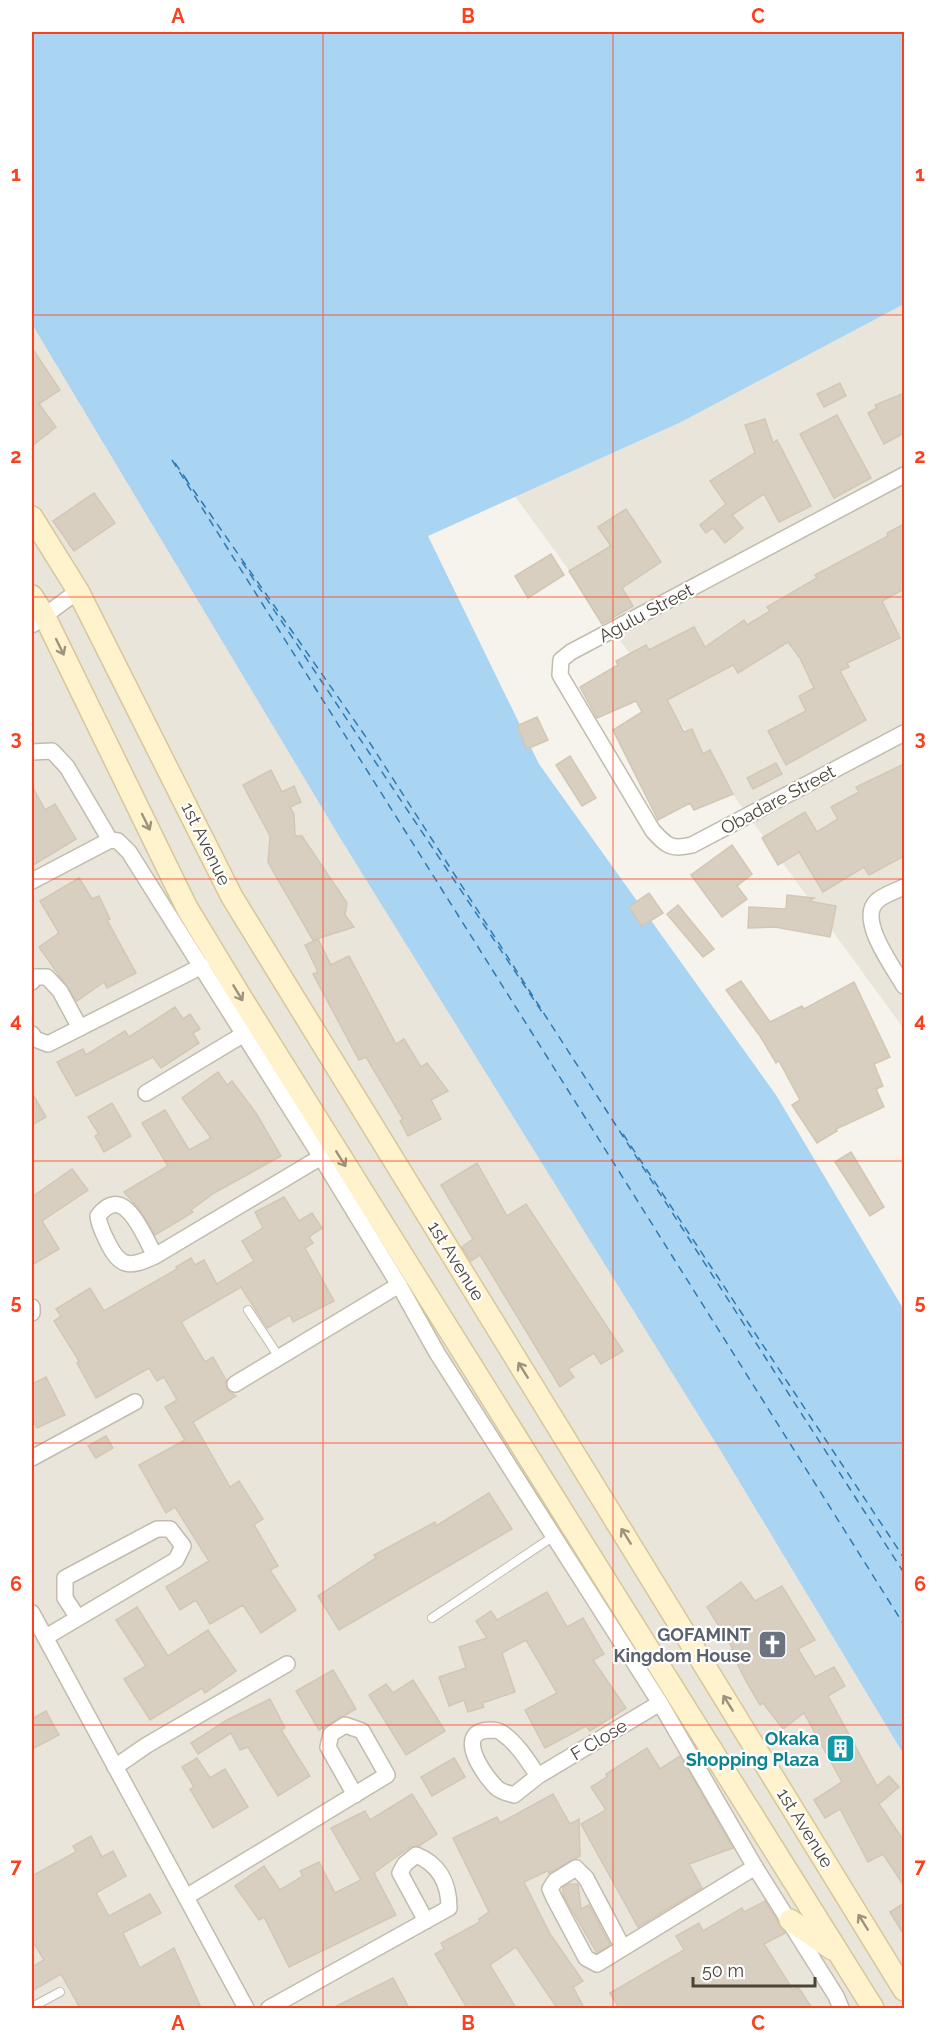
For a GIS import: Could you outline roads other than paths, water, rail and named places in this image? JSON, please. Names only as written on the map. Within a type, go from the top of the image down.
[{"type":"main road","name":"1st Avenue","points":[[32,518],[78,591],[232,897],[904,1990]]},
{"type":"main road","points":[[32,596],[38,620],[187,908],[873,2008]]},
{"type":"main road","points":[[790,1920],[838,1953]]},
{"type":"street","name":"Agulu Street","points":[[653,831],[560,675],[561,660],[572,652],[904,476]]},
{"type":"street","points":[[38,620],[78,591]]},
{"type":"street","name":"Obadare Street","points":[[653,831],[665,843],[676,849],[692,845],[904,733]]},
{"type":"street","points":[[32,752],[52,751],[67,766],[110,840]]},
{"type":"street","points":[[32,881],[110,840],[118,841],[129,852],[321,1157],[399,1286],[436,1353],[660,1703],[755,1867],[790,1920],[841,2008]]},
{"type":"street","points":[[904,887],[876,902],[870,914],[871,929],[904,986]]},
{"type":"street","points":[[32,1034],[35,1039],[48,1044],[202,966]]},
{"type":"street","points":[[32,982],[35,977],[47,977],[60,991],[80,1028]]},
{"type":"street","points":[[146,1093],[244,1034]]},
{"type":"street","points":[[155,1256],[321,1157]]},
{"type":"street","points":[[235,1383],[399,1286]]},
{"type":"street","points":[[32,1307],[32,1313]]},
{"type":"street","points":[[32,1458],[135,1402]]},
{"type":"street","points":[[46,1637],[176,1560],[183,1546],[170,1529],[157,1530],[64,1578],[65,1598],[78,1618]]},
{"type":"street","points":[[32,1613],[246,2008]]},
{"type":"street","points":[[116,1767],[147,1745],[287,1664]]},
{"type":"street","name":"F Close","points":[[538,1776],[521,1752],[500,1731],[486,1730],[476,1736],[472,1746],[477,1764],[498,1790],[514,1795],[538,1776],[660,1703]]},
{"type":"street","points":[[186,1897],[355,1795],[387,1775],[362,1731],[345,1725],[332,1734],[328,1747],[355,1795]]},
{"type":"street","points":[[623,1948],[586,1878],[576,1868],[555,1881],[550,1889],[554,1898],[586,1958],[597,1964],[755,1867]]},
{"type":"street","points":[[269,2008],[426,1920]]},
{"type":"lane","points":[[248,1310],[279,1357]]},
{"type":"lane","points":[[432,1618],[554,1536]]},
{"type":"lane","points":[[32,2007],[60,1992]]},
{"type":"water","points":[[32,32],[904,32],[904,304],[681,422],[428,536],[539,764],[776,1095],[904,1310],[904,1755],[720,1450],[342,841],[32,324]]},
{"type":"place","name":"GOFAMINT Kingdom House","points":[[772,1645]]},
{"type":"place","name":"Okaka Shopping Plaza","points":[[840,1749]]}]
